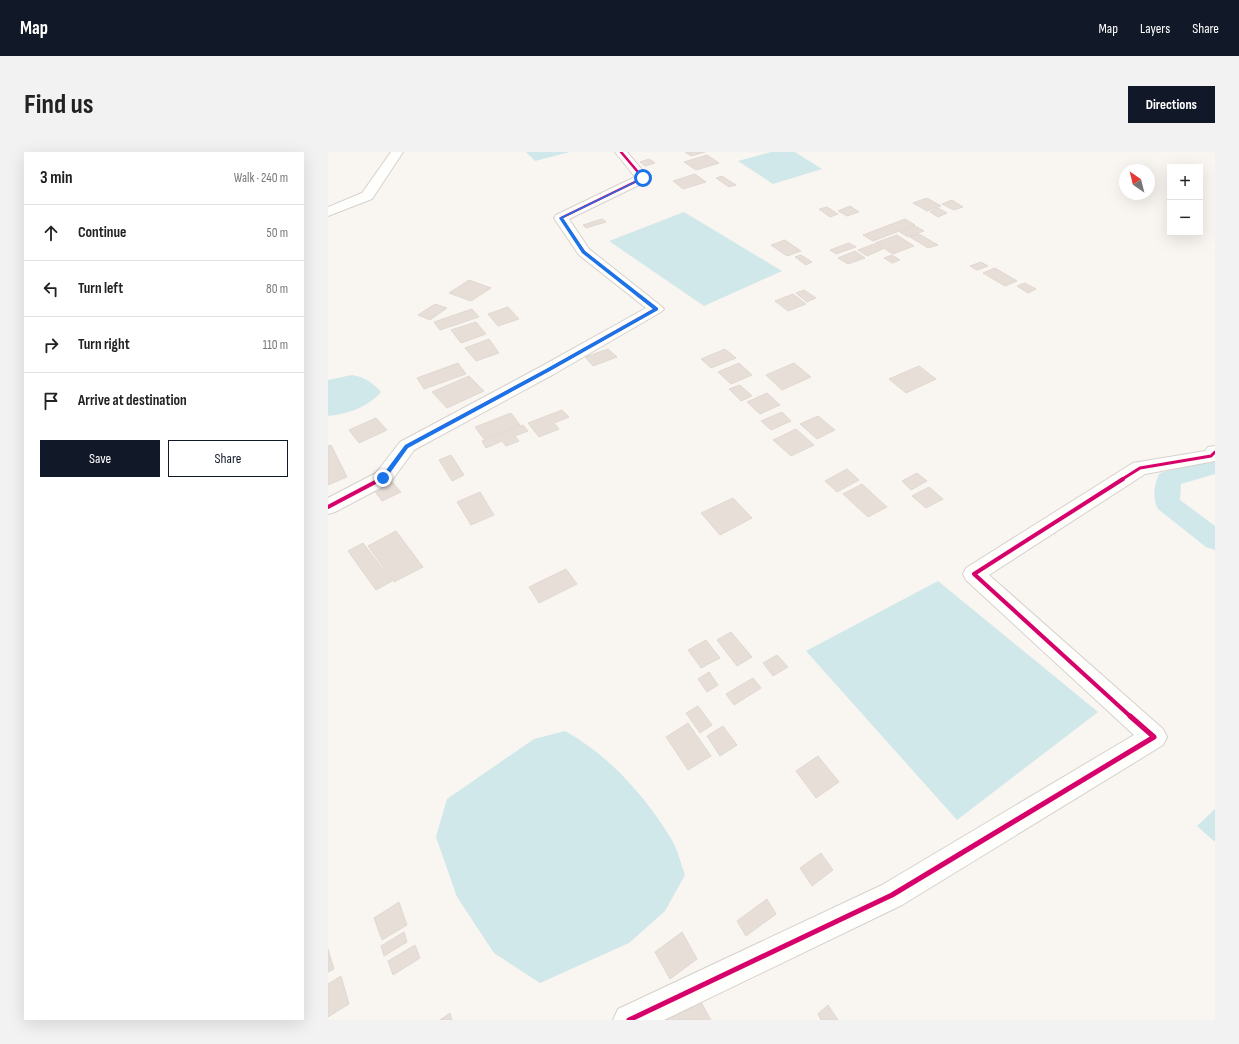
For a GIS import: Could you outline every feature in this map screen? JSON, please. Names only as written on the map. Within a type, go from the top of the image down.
[{"type":"street","points":[[328,212],[367,196],[397,152]]},
{"type":"street","points":[[328,507],[383,478],[406,446],[548,370],[656,309],[584,252],[561,218],[643,178],[621,152]]},
{"type":"street","points":[[629,1020],[892,895],[1154,737],[974,574],[1140,468],[1211,456],[1215,452]]},
{"type":"water","points":[[526,152],[570,152],[535,161]]},
{"type":"water","points":[[771,152],[795,152],[822,169],[773,184],[738,161]]},
{"type":"water","points":[[684,212],[782,271],[704,306],[609,241]]},
{"type":"water","points":[[352,375],[368,380],[381,392],[364,406],[343,414],[328,416],[328,380]]},
{"type":"water","points":[[938,581],[1098,712],[957,820],[806,651]]},
{"type":"water","points":[[565,731],[597,752],[625,778],[638,793],[672,840],[685,875],[665,911],[629,943],[540,983],[494,953],[457,897],[436,837],[447,799],[534,739]]},
{"type":"water","points":[[1215,809],[1215,842],[1197,826]]},
{"type":"building","points":[[685,152],[705,152],[691,156]]},
{"type":"building","points":[[707,155],[719,163],[696,170],[684,162]]},
{"type":"building","points":[[649,159],[655,163],[645,166],[640,162]]},
{"type":"building","points":[[695,174],[706,182],[683,189],[673,181]]},
{"type":"building","points":[[722,176],[736,185],[729,187],[716,178]]},
{"type":"building","points":[[927,198],[941,206],[927,211],[913,203]]},
{"type":"building","points":[[952,200],[963,207],[954,210],[942,204]]},
{"type":"building","points":[[850,206],[859,212],[847,216],[838,211]]},
{"type":"building","points":[[827,207],[838,214],[830,217],[819,209]]},
{"type":"building","points":[[938,208],[947,213],[938,217],[930,212]]},
{"type":"building","points":[[602,219],[606,222],[586,228],[583,225]]},
{"type":"building","points":[[905,219],[915,225],[873,241],[863,235]]},
{"type":"building","points":[[915,226],[924,231],[908,237],[900,232]]},
{"type":"building","points":[[919,234],[938,245],[928,248],[910,237]]},
{"type":"building","points":[[897,235],[914,246],[893,254],[875,243]]},
{"type":"building","points":[[785,240],[801,251],[787,256],[771,245]]},
{"type":"building","points":[[849,243],[856,247],[836,254],[830,250]]},
{"type":"building","points":[[874,244],[883,249],[867,256],[858,250]]},
{"type":"building","points":[[855,251],[865,258],[848,264],[838,258]]},
{"type":"building","points":[[801,255],[812,262],[806,265],[795,257]]},
{"type":"building","points":[[892,255],[900,260],[892,263],[884,258]]},
{"type":"building","points":[[981,262],[988,266],[977,270],[970,266]]},
{"type":"building","points":[[995,268],[1017,281],[1005,286],[983,273]]},
{"type":"building","points":[[469,280],[491,288],[471,301],[449,293]]},
{"type":"building","points":[[1025,283],[1036,289],[1028,293],[1017,286]]},
{"type":"building","points":[[804,290],[816,298],[807,302],[796,293]]},
{"type":"building","points":[[793,294],[806,304],[788,311],[775,301]]},
{"type":"building","points":[[435,304],[447,308],[430,320],[418,315]]},
{"type":"building","points":[[508,307],[519,319],[498,326],[488,314]]},
{"type":"building","points":[[472,309],[479,317],[440,330],[434,322]]},
{"type":"building","points":[[476,322],[486,334],[461,343],[451,330]]},
{"type":"building","points":[[489,339],[499,353],[476,361],[465,348]]},
{"type":"building","points":[[608,349],[617,357],[593,366],[585,357]]},
{"type":"building","points":[[725,349],[736,358],[711,368],[701,359]]},
{"type":"building","points":[[458,363],[466,374],[424,389],[417,378]]},
{"type":"building","points":[[739,363],[752,375],[731,384],[718,372]]},
{"type":"building","points":[[794,363],[811,377],[782,390],[766,375]]},
{"type":"building","points":[[919,366],[936,379],[906,393],[889,379]]},
{"type":"building","points":[[469,376],[484,391],[447,408],[432,392]]},
{"type":"building","points":[[740,385],[752,396],[741,401],[729,389]]},
{"type":"building","points":[[767,393],[780,405],[760,414],[747,402]]},
{"type":"building","points":[[562,410],[569,417],[554,423],[559,429],[539,437],[528,423]]},
{"type":"building","points":[[782,412],[791,421],[771,430],[761,421]]},
{"type":"building","points":[[511,413],[520,425],[484,439],[475,427]]},
{"type":"building","points":[[818,416],[835,430],[817,439],[800,424]]},
{"type":"building","points":[[376,418],[387,430],[359,443],[349,430]]},
{"type":"building","points":[[523,425],[528,431],[515,436],[519,441],[506,446],[502,441],[486,448],[482,441]]},
{"type":"building","points":[[796,429],[814,445],[791,456],[773,440]]},
{"type":"building","points":[[331,445],[347,477],[328,485],[328,446]]},
{"type":"building","points":[[451,455],[464,475],[452,481],[439,460]]},
{"type":"building","points":[[847,469],[859,480],[837,492],[825,481]]},
{"type":"building","points":[[917,473],[927,481],[911,490],[902,481]]},
{"type":"building","points":[[392,482],[401,492],[382,501],[374,490]]},
{"type":"building","points":[[862,484],[887,507],[868,517],[843,494]]},
{"type":"building","points":[[929,487],[943,499],[926,508],[912,496]]},
{"type":"building","points":[[480,492],[494,515],[471,525],[457,502]]},
{"type":"building","points":[[733,498],[752,518],[720,535],[701,513]]},
{"type":"building","points":[[396,531],[423,567],[394,582],[368,546]]},
{"type":"building","points":[[363,543],[392,581],[376,590],[348,551]]},
{"type":"building","points":[[566,569],[577,584],[539,603],[529,587]]},
{"type":"building","points":[[731,632],[752,657],[737,666],[717,640]]},
{"type":"building","points":[[706,640],[720,658],[701,668],[688,650]]},
{"type":"building","points":[[777,655],[788,667],[773,676],[763,663]]},
{"type":"building","points":[[709,672],[718,685],[707,692],[698,679]]},
{"type":"building","points":[[753,678],[761,688],[734,705],[726,694]]},
{"type":"building","points":[[698,706],[712,725],[700,733],[686,713]]},
{"type":"building","points":[[688,723],[711,756],[688,770],[666,737]]},
{"type":"building","points":[[723,726],[737,745],[720,756],[707,736]]},
{"type":"building","points":[[818,756],[839,782],[816,798],[796,771]]},
{"type":"building","points":[[821,853],[833,870],[812,886],[800,868]]},
{"type":"building","points":[[767,899],[776,914],[746,936],[737,921]]},
{"type":"building","points":[[399,902],[407,925],[382,940],[374,918]]},
{"type":"building","points":[[404,932],[407,942],[384,956],[381,946]]},
{"type":"building","points":[[682,932],[697,959],[670,979],[655,952]]},
{"type":"building","points":[[415,945],[420,958],[393,975],[388,961]]},
{"type":"building","points":[[328,949],[334,969],[328,972]]},
{"type":"building","points":[[341,976],[349,1004],[328,1017],[328,984]]},
{"type":"building","points":[[692,986],[711,1020],[647,1020]]},
{"type":"building","points":[[828,1005],[838,1020],[821,1020],[818,1014]]},
{"type":"building","points":[[450,1013],[452,1020],[440,1020]]},
{"type":"waterway","points":[[1215,465],[1169,479],[1167,503],[1215,540]]},
{"type":"cycle path","points":[[328,507],[383,478],[407,446],[548,370],[656,309],[584,252],[561,218],[643,178],[621,152]]},
{"type":"cycle path","points":[[629,1020],[892,895],[1154,737],[974,574],[1140,468],[1211,456],[1215,452]]},
{"type":"route","points":[[383,478],[406,446],[548,370],[656,309],[584,252],[561,218],[643,178]]}]
